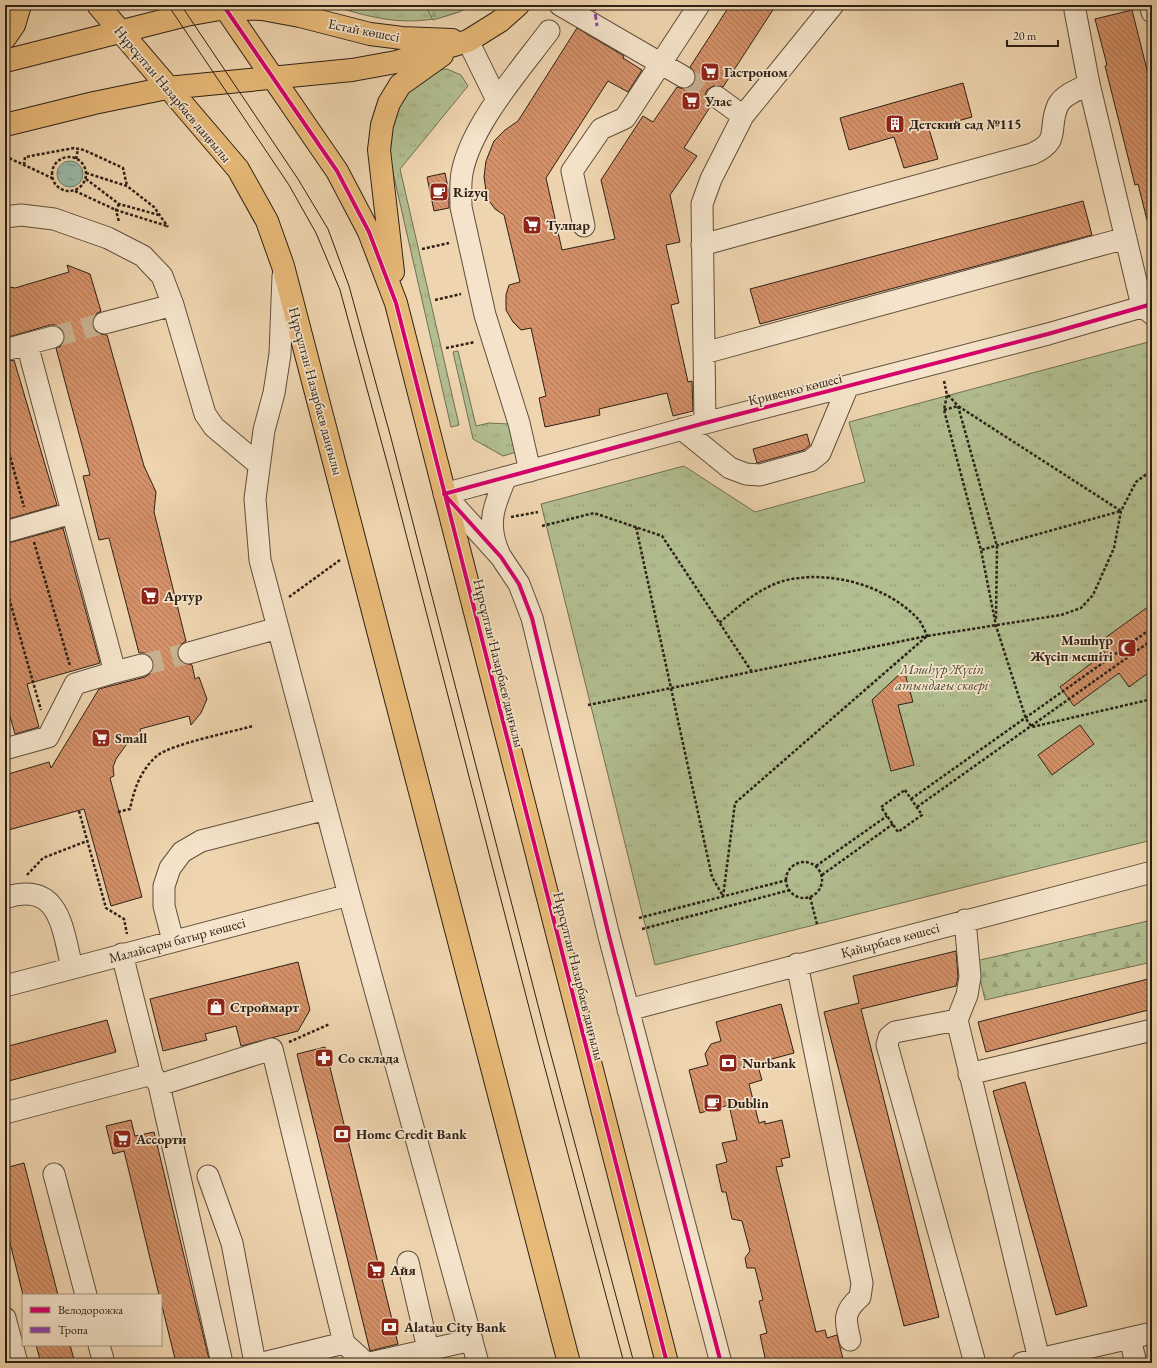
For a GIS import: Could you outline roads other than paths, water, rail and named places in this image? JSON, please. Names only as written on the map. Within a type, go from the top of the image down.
[{"type":"main road","points":[[5,38],[14,25],[20,5]]},
{"type":"main road","name":"Нұрсұлтан Назарбаев даңғылы","points":[[98,5],[167,88],[238,169],[267,221],[283,266],[569,1363]]},
{"type":"main road","name":"Естай көшесі","points":[[5,126],[94,103],[167,88],[274,78],[383,64],[426,54],[468,41],[500,21],[518,5]]},
{"type":"main road","name":"Нұрсұлтан Назарбаев даңғылы","points":[[224,6],[337,171],[369,232],[396,303],[667,1363]]},
{"type":"main road","name":"Естай көшесі","points":[[5,61],[186,14],[224,6],[262,9],[300,16],[370,34],[402,38],[468,41]]},
{"type":"main road","points":[[396,303],[379,150],[382,124],[388,103],[400,85],[433,60],[468,41]]},
{"type":"street","points":[[560,5],[684,77]]},
{"type":"street","points":[[584,226],[572,171],[601,129],[625,118],[699,5]]},
{"type":"street","points":[[705,423],[702,204],[711,179],[744,116],[833,5]]},
{"type":"street","points":[[1074,5],[1089,84],[1126,238],[1149,308]]},
{"type":"street","points":[[1150,5],[1152,12]]},
{"type":"street","points":[[530,471],[519,423],[492,338],[479,290],[461,207],[462,173],[476,137],[497,100],[549,31]]},
{"type":"street","points":[[468,41],[497,100]]},
{"type":"street","points":[[702,245],[1043,150],[1051,142],[1058,104],[1068,95],[1089,84]]},
{"type":"street","points":[[717,97],[744,116]]},
{"type":"street","points":[[5,217],[21,214],[54,219],[108,238],[143,256],[162,276],[173,304],[205,414],[214,427],[258,464]]},
{"type":"street","points":[[704,353],[1126,238]]},
{"type":"street","points":[[283,266],[280,354],[258,464],[255,499],[256,530],[260,560],[349,895],[478,1363]]},
{"type":"street","points":[[104,323],[173,304]]},
{"type":"street","name":"Кривенко көшесі","points":[[444,494],[682,429],[1149,308]]},
{"type":"street","points":[[5,350],[53,337]]},
{"type":"street","points":[[27,344],[115,672]]},
{"type":"street","points":[[682,429],[730,468],[746,474],[760,475],[810,461],[820,453],[848,386]]},
{"type":"street","points":[[501,557],[495,544],[492,521],[494,505],[506,477]]},
{"type":"street","points":[[444,494],[501,557],[519,584],[532,618],[628,1010],[721,1363]]},
{"type":"street","points":[[5,532],[72,513]]},
{"type":"street","points":[[189,653],[275,619]]},
{"type":"street","points":[[5,749],[48,737],[75,684],[142,665]]},
{"type":"street","points":[[173,941],[164,906],[164,886],[170,868],[182,852],[201,841],[326,809]]},
{"type":"street","name":"Қайырбаев көшесі","points":[[628,1010],[797,964],[1152,872]]},
{"type":"street","points":[[10,896],[33,894],[44,898],[54,906],[59,916],[72,967]]},
{"type":"street","name":"Малайсары батыр көшесі","points":[[5,986],[72,967],[349,895]]},
{"type":"street","points":[[965,920],[970,977],[968,994],[957,1020],[1031,1361],[1152,1333]]},
{"type":"street","points":[[127,953],[222,1363]]},
{"type":"street","points":[[797,964],[862,1283],[860,1297],[850,1306],[845,1319],[850,1340]]},
{"type":"street","points":[[957,1020],[895,1032],[889,1036],[887,1045],[975,1363]]},
{"type":"street","points":[[969,1074],[1152,1030]]},
{"type":"street","points":[[5,1113],[156,1080],[272,1050],[344,1343],[366,1363]]},
{"type":"street","points":[[54,1174],[86,1294]]},
{"type":"street","points":[[208,1176],[232,1243],[255,1363]]},
{"type":"street","points":[[408,1262],[428,1349]]},
{"type":"street","points":[[5,1318],[18,1363]]},
{"type":"street","points":[[1130,1339],[1136,1363]]},
{"type":"street","points":[[370,1363],[472,1340]]},
{"type":"street","points":[[263,1363],[344,1343]]},
{"type":"street","points":[[99,1346],[104,1363]]},
{"type":"water","points":[[70,161],[79,165],[83,174],[79,183],[70,187],[61,183],[57,174],[61,165]]},
{"type":"tunnel","points":[[684,77],[717,97]]},
{"type":"tunnel","points":[[53,337],[104,323]]},
{"type":"tunnel","points":[[142,665],[189,653]]},
{"type":"tram line","points":[[168,5],[289,185],[316,233],[340,290],[394,488],[538,1042],[624,1363]]},
{"type":"tram line","points":[[181,5],[298,179],[328,229],[349,286],[391,438],[547,1040],[634,1363]]},
{"type":"place","name":"Гастроном","points":[[710,72]]},
{"type":"place","name":"Улас","points":[[691,101]]},
{"type":"place","name":"Детский сад №115","points":[[895,124]]},
{"type":"place","name":"Rizyq","points":[[439,192]]},
{"type":"place","name":"Тулпар","points":[[532,225]]},
{"type":"place","name":"Артур","points":[[150,596]]},
{"type":"place","name":"Мәшһүр Жүсіп мешіті","points":[[1127,648]]},
{"type":"place","name":"Small","points":[[101,738]]},
{"type":"place","name":"Строймарт","points":[[216,1007]]},
{"type":"place","name":"Со склада","points":[[324,1058]]},
{"type":"place","name":"Nurbank","points":[[728,1063]]},
{"type":"place","name":"Dublin","points":[[713,1103]]},
{"type":"place","name":"Home Credit Bank","points":[[342,1134]]},
{"type":"place","name":"Ассорти","points":[[122,1139]]},
{"type":"place","name":"Айя","points":[[376,1270]]},
{"type":"place","name":"Alatau City Bank","points":[[390,1327]]},
{"type":"park label","name":"Мәшһүр Жүсіп атындағы сквері","points":[[942,678]]}]
